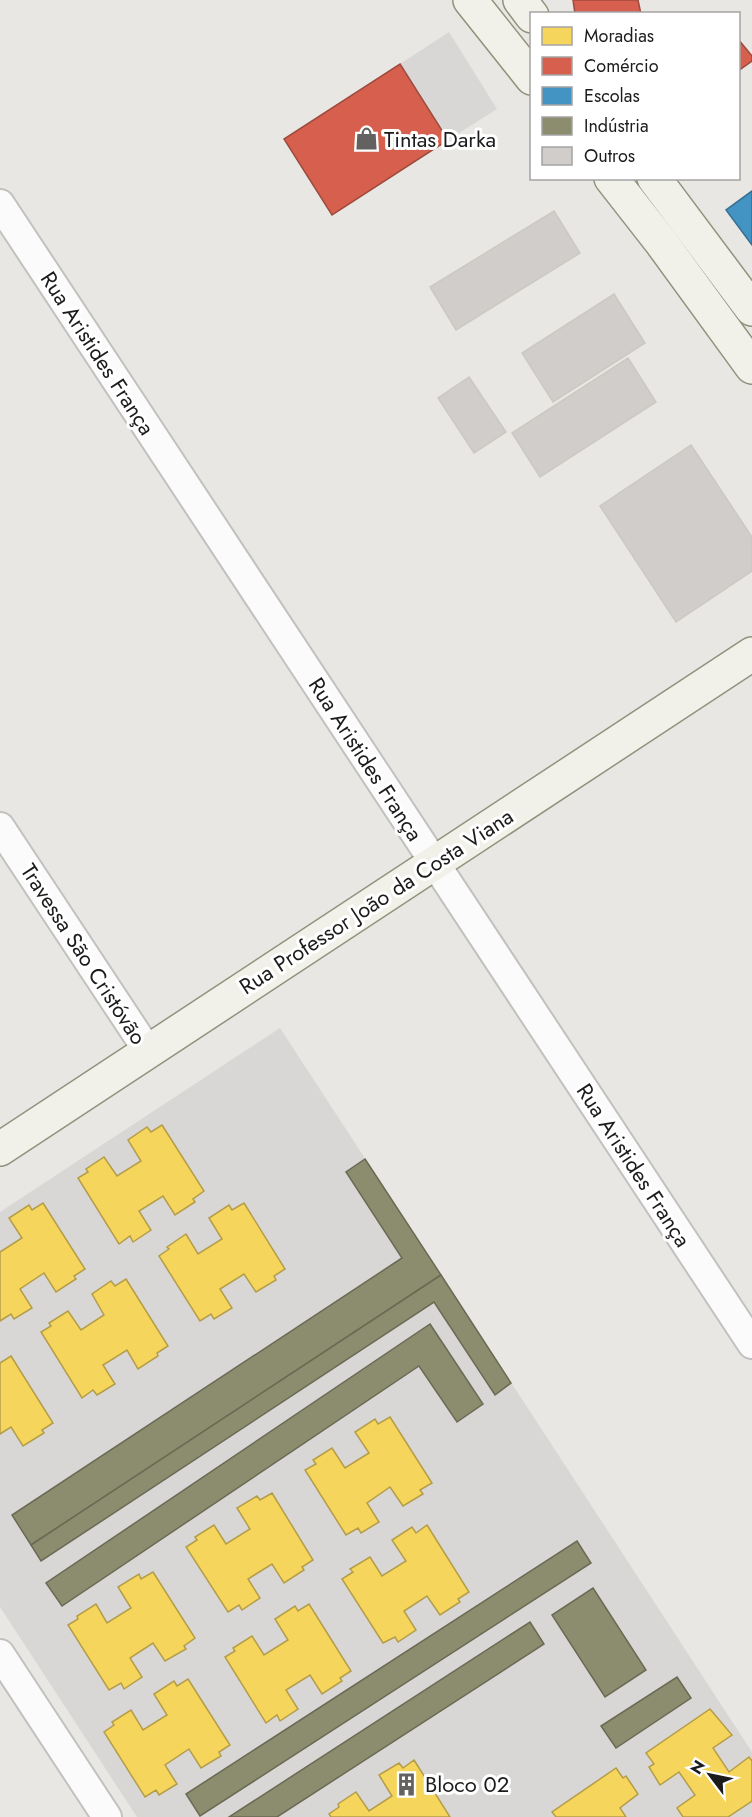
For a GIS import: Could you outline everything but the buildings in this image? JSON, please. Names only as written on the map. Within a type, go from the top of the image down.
[{"type":"street","points":[[470,0],[530,77]]},
{"type":"street","points":[[520,0],[530,12]]},
{"type":"street","points":[[613,180],[752,367]]},
{"type":"street","points":[[655,180],[752,309]]},
{"type":"street","name":"Rua Aristides França","points":[[0,204],[752,1344]]},
{"type":"street","name":"Rua Professor João da Costa Viana","points":[[0,1149],[752,654]]},
{"type":"street","name":"Travessa São Cristóvão","points":[[0,827],[148,1051]]},
{"type":"street","points":[[0,1654],[107,1817]]},
{"type":"shaded area","points":[[449,32],[497,109],[448,140],[400,64]]},
{"type":"shaded area","points":[[280,1028],[752,1752],[752,1817],[137,1817],[0,1607],[0,1212]]},
{"type":"place","name":"Tintas Darka","points":[[366,139]]},
{"type":"place","name":"Bloco 02","points":[[407,1784]]}]
